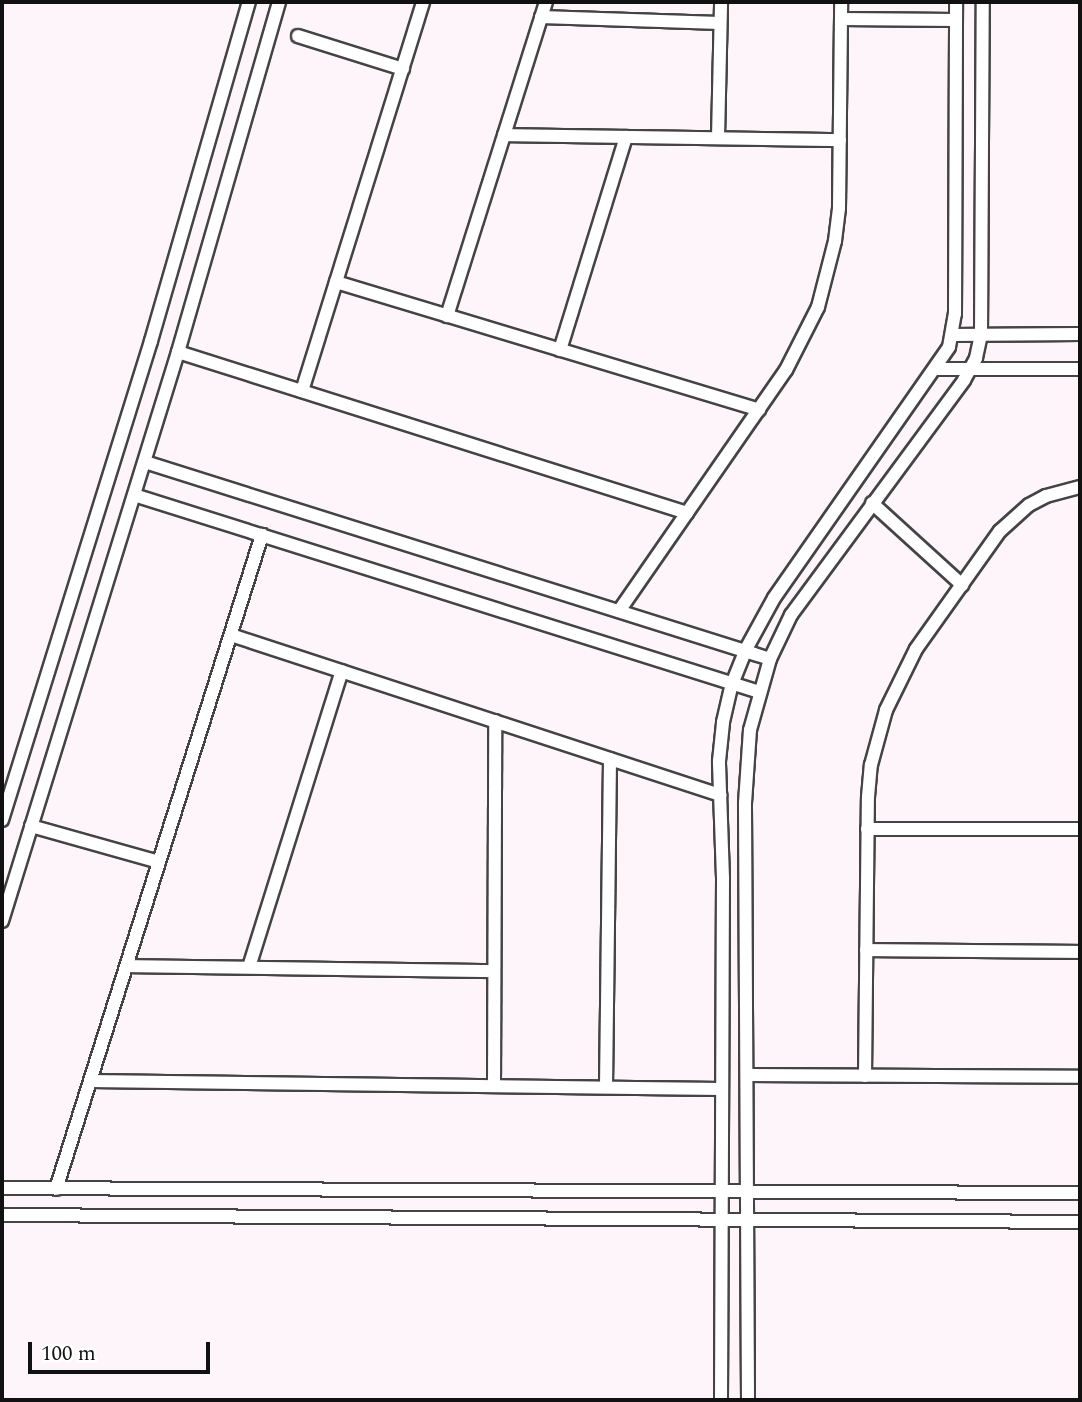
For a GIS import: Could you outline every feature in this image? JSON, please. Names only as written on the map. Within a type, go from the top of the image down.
[{"type":"street","points":[[2,820],[151,341],[249,2]]},
{"type":"street","points":[[2,920],[145,462],[279,2]]},
{"type":"street","points":[[302,391],[423,2]]},
{"type":"street","points":[[447,316],[546,2]]},
{"type":"street","points":[[718,138],[721,2]]},
{"type":"street","points":[[619,611],[759,410],[804,338],[829,274],[839,208],[841,2]]},
{"type":"street","points":[[721,1400],[723,878],[720,795],[723,722],[732,684],[745,651],[774,598],[936,369],[953,335],[956,2]]},
{"type":"street","points":[[748,1400],[746,766],[759,692],[770,659],[791,615],[971,369],[981,335],[983,2]]},
{"type":"street","points":[[541,17],[720,23]]},
{"type":"street","points":[[841,19],[956,20]]},
{"type":"street","points":[[298,36],[403,69]]},
{"type":"street","points":[[504,135],[840,140]]},
{"type":"street","points":[[560,350],[626,137]]},
{"type":"street","points":[[336,282],[759,410]]},
{"type":"street","points":[[953,335],[1080,334]]},
{"type":"street","points":[[178,352],[687,513]]},
{"type":"street","points":[[936,369],[1080,369]]},
{"type":"street","points":[[145,462],[770,659]]},
{"type":"street","points":[[865,1076],[867,829],[871,765],[886,710],[911,656],[1014,517],[1046,496],[1080,487]]},
{"type":"street","points":[[134,495],[759,692]]},
{"type":"street","points":[[872,503],[962,585]]},
{"type":"street","points":[[56,1189],[262,535]]},
{"type":"street","points":[[231,635],[720,795]]},
{"type":"street","points":[[249,967],[342,671]]},
{"type":"street","points":[[494,1086],[495,721]]},
{"type":"street","points":[[606,1087],[610,759]]},
{"type":"street","points":[[31,826],[159,862]]},
{"type":"street","points":[[867,829],[1080,828]]},
{"type":"street","points":[[866,950],[1080,952]]},
{"type":"street","points":[[127,966],[494,971]]},
{"type":"street","points":[[747,1075],[1080,1077]]},
{"type":"street","points":[[90,1081],[722,1089]]},
{"type":"street","points":[[2,1188],[1080,1193]]},
{"type":"street","points":[[2,1215],[1080,1222]]}]
